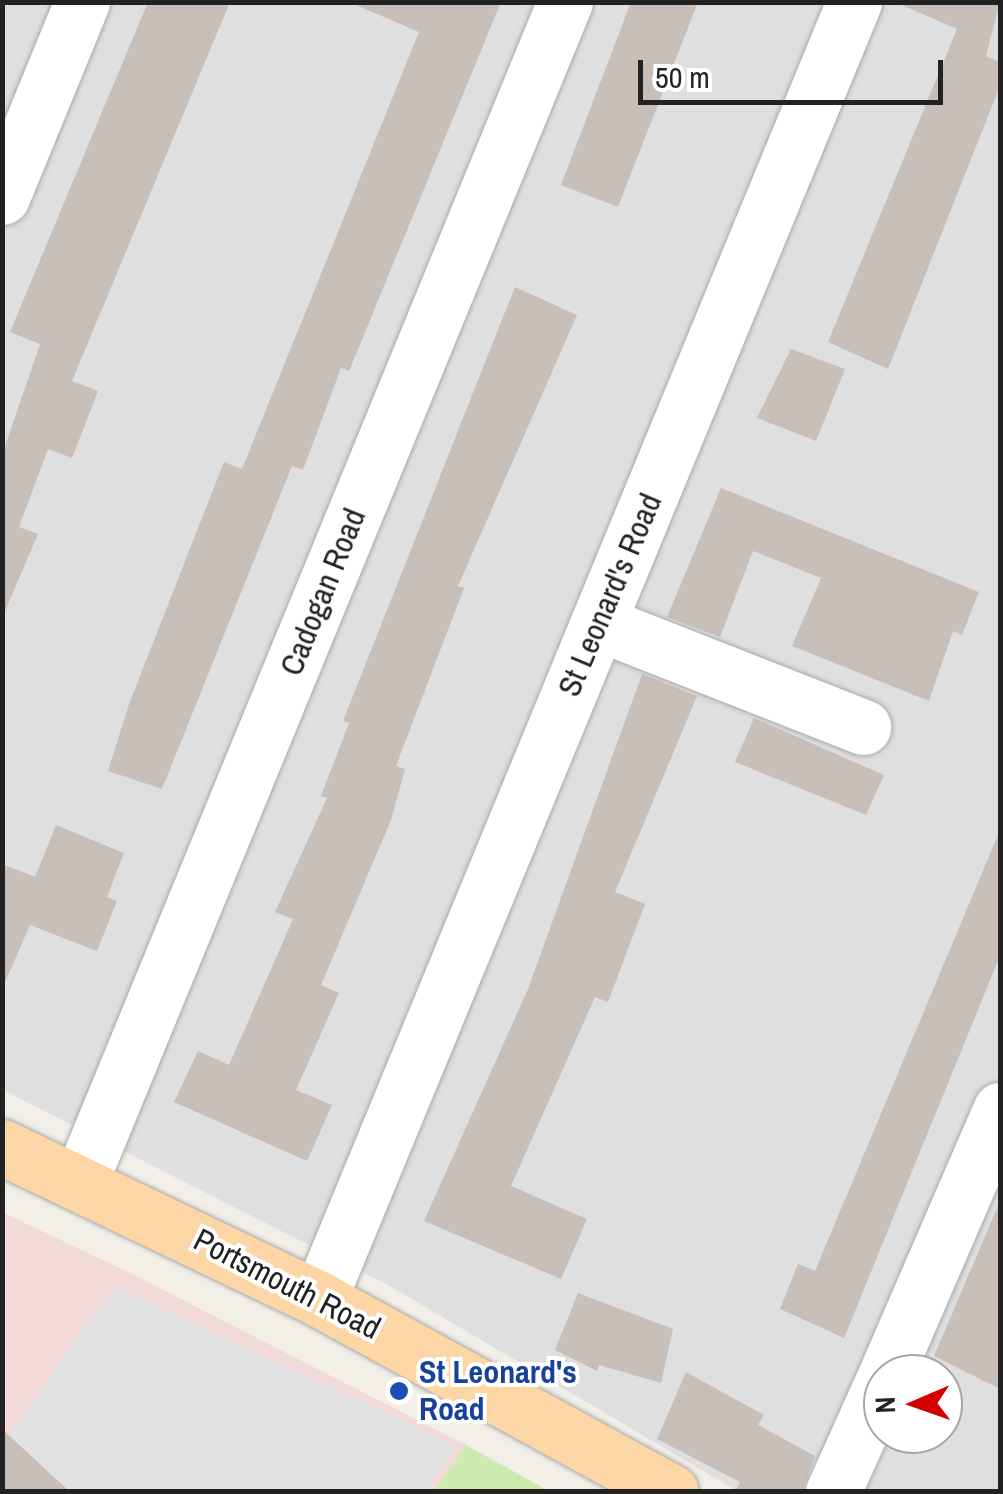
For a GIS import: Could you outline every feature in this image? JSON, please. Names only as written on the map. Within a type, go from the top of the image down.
[{"type":"main road","name":"Portsmouth Road","points":[[2,1147],[320,1299],[670,1492]]},
{"type":"street","points":[[2,197],[82,2]]},
{"type":"street","name":"Cadogan Road","points":[[80,1182],[565,2]]},
{"type":"street","name":"St Leonard's Road","points":[[320,1299],[854,2]]},
{"type":"street","points":[[598,624],[863,727]]},
{"type":"street","points":[[895,1354],[1000,1110]]},
{"type":"street","points":[[833,1492],[863,1425]]},
{"type":"shaded area","points":[[2,3],[1000,3],[1000,1491],[737,1491],[388,1285],[3,1090]]},
{"type":"shaded area","points":[[2,1212],[466,1445],[434,1491],[3,1491]]},
{"type":"shaded area","points":[[114,1287],[457,1446],[424,1491],[70,1491],[9,1435]]},
{"type":"green space","points":[[466,1445],[549,1491],[434,1491]]},
{"type":"building","points":[[148,2],[230,2],[72,381],[98,391],[72,458],[48,449],[19,527],[38,534],[2,618],[2,455],[40,344],[10,332]]},
{"type":"building","points":[[349,2],[501,2],[349,371],[341,368],[303,470],[292,466],[162,789],[108,771],[129,704],[224,462],[242,469],[419,32]]},
{"type":"building","points":[[631,2],[698,2],[618,207],[561,185]]},
{"type":"building","points":[[895,2],[1000,2],[986,56],[1000,62],[1000,86],[888,369],[828,342],[957,29]]},
{"type":"building","points":[[515,287],[577,315],[458,586],[464,588],[396,766],[405,769],[391,820],[321,985],[339,993],[296,1090],[332,1105],[307,1161],[174,1102],[198,1051],[229,1065],[293,919],[275,912],[327,798],[321,796],[349,723],[343,721]]},
{"type":"building","points":[[791,349],[845,369],[816,441],[757,418]]},
{"type":"building","points":[[721,488],[979,592],[962,635],[953,631],[929,701],[792,646],[821,578],[753,551],[720,637],[667,617]]},
{"type":"building","points":[[642,674],[697,696],[615,892],[645,904],[608,1002],[595,997],[511,1186],[587,1219],[561,1279],[424,1221],[528,989]]},
{"type":"building","points":[[754,718],[884,775],[866,815],[735,762]]},
{"type":"building","points":[[56,825],[124,853],[107,897],[117,901],[97,951],[30,925],[2,989],[2,864],[35,877]]},
{"type":"building","points":[[1000,830],[1000,956],[844,1338],[780,1309],[798,1264],[815,1271]]},
{"type":"building","points":[[1000,1201],[1000,1389],[963,1370],[963,1354],[935,1354]]},
{"type":"building","points":[[578,1293],[673,1329],[661,1383],[599,1365],[597,1371],[555,1350]]},
{"type":"building","points":[[686,1372],[764,1415],[758,1425],[815,1456],[802,1492],[735,1492],[740,1482],[657,1439]]},
{"type":"building","points":[[2,1429],[70,1492],[2,1492]]},
{"type":"place","name":"St Leonard's Road","points":[[399,1391]]}]
